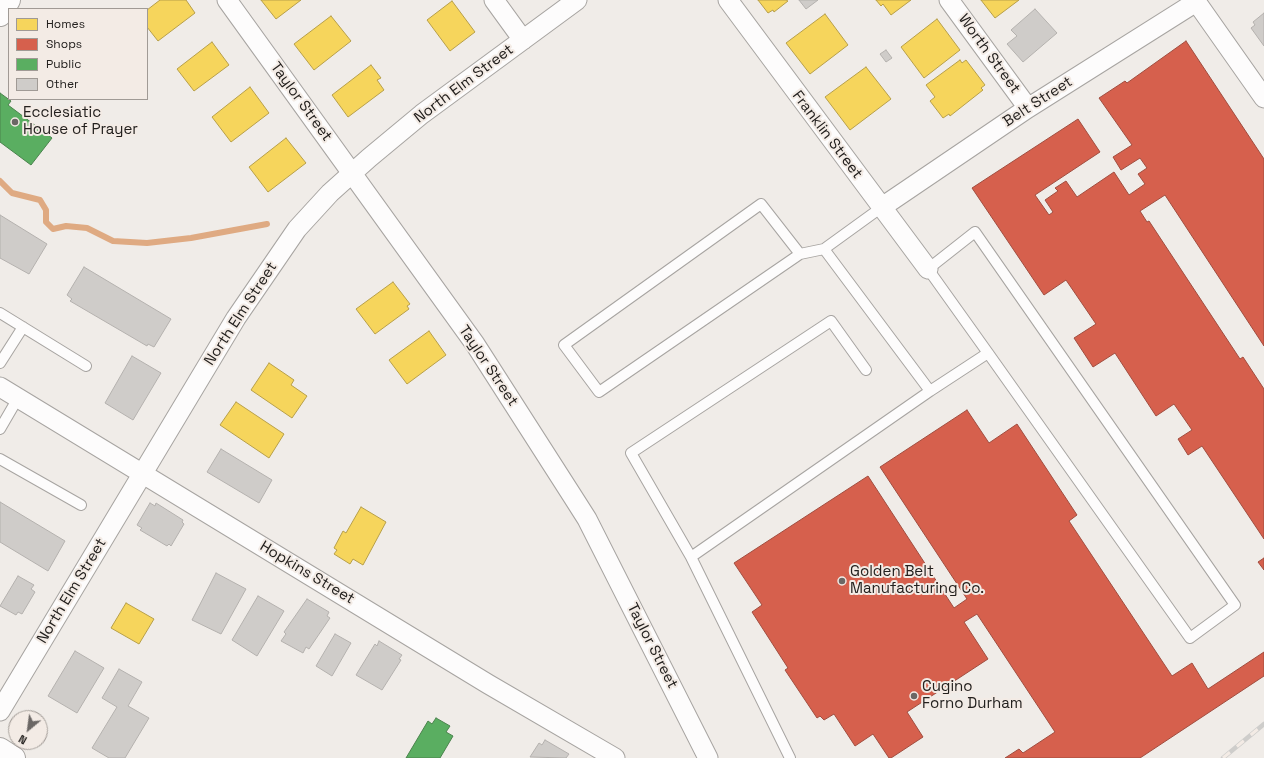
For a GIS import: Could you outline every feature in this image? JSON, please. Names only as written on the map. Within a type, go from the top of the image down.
[{"type":"main road","points":[[0,15],[9,0]]},
{"type":"main road","points":[[0,749],[14,758]]},
{"type":"street","name":"Taylor Street","points":[[227,0],[475,344],[587,519],[708,758]]},
{"type":"street","points":[[494,0],[523,40]]},
{"type":"street","name":"North Elm Street","points":[[0,711],[254,290],[297,229],[330,193],[422,114],[577,0]]},
{"type":"street","name":"Franklin Street","points":[[728,0],[928,269]]},
{"type":"street","name":"Worth Street","points":[[949,0],[1028,108]]},
{"type":"street","points":[[1195,1],[1264,98]]},
{"type":"street","name":"Belt Street","points":[[882,207],[1028,108],[1195,1]]},
{"type":"street","name":"Hopkins Street","points":[[0,387],[606,756]]},
{"type":"lane","points":[[800,254],[760,204],[564,345],[599,392],[800,254],[824,249],[882,207]]},
{"type":"lane","points":[[975,232],[1235,604],[1190,638],[988,353],[928,269],[975,232]]},
{"type":"lane","points":[[824,249],[930,391]]},
{"type":"lane","points":[[0,313],[86,366]]},
{"type":"lane","points":[[790,758],[691,557],[631,453],[831,321],[866,370]]},
{"type":"lane","points":[[0,363],[23,327]]},
{"type":"lane","points":[[691,557],[930,391],[988,353]]},
{"type":"lane","points":[[0,429],[18,398]]},
{"type":"lane","points":[[0,459],[81,505]]},
{"type":"building: Homes","points":[[160,0],[186,0],[195,13],[158,41],[148,28],[148,9]]},
{"type":"building: Homes","points":[[261,0],[301,0],[276,19]]},
{"type":"building: Homes","points":[[758,0],[788,1],[774,12],[773,10],[768,13]]},
{"type":"building: Homes","points":[[876,0],[911,0],[891,15],[883,4],[881,6]]},
{"type":"building: Homes","points":[[981,0],[1019,0],[995,18]]},
{"type":"building: Homes","points":[[452,1],[475,32],[450,51],[427,20]]},
{"type":"building: Homes","points":[[825,14],[848,45],[810,74],[786,43]]},
{"type":"building: Homes","points":[[331,16],[351,41],[314,70],[294,44]]},
{"type":"building: Homes","points":[[937,19],[960,50],[924,78],[901,47]]},
{"type":"building: Homes","points":[[212,42],[229,65],[194,91],[177,69]]},
{"type":"building: Homes","points":[[960,60],[962,63],[966,60],[985,85],[981,88],[983,90],[950,116],[949,114],[943,118],[930,101],[935,97],[926,85]]},
{"type":"building: Homes","points":[[371,65],[381,78],[377,80],[384,90],[348,117],[332,95]]},
{"type":"building: Homes","points":[[866,67],[891,99],[850,130],[825,97]]},
{"type":"building: Homes","points":[[250,87],[269,113],[231,142],[212,117]]},
{"type":"building: Homes","points":[[286,138],[306,163],[268,192],[249,167]]},
{"type":"building: Homes","points":[[393,282],[410,304],[407,306],[409,309],[375,334],[356,309]]},
{"type":"building: Homes","points":[[429,331],[446,355],[407,384],[389,360]]},
{"type":"building: Homes","points":[[269,363],[294,380],[291,385],[307,396],[292,418],[251,390]]},
{"type":"building: Homes","points":[[236,402],[284,434],[269,458],[220,425]]},
{"type":"building: Homes","points":[[361,507],[386,522],[363,565],[353,559],[350,564],[334,554],[337,550],[334,548],[343,531],[346,533]]},
{"type":"building: Homes","points":[[126,603],[154,619],[139,644],[111,628]]},
{"type":"building: Shops","points":[[1186,41],[1264,159],[1264,346],[1165,195],[1140,211],[1147,222],[1149,221],[1240,359],[1243,357],[1264,389],[1264,539],[1202,446],[1188,455],[1178,439],[1192,430],[1174,404],[1156,416],[1115,353],[1093,367],[1074,338],[1096,324],[1066,280],[1044,295],[972,188],[1078,119],[1100,152],[1035,195],[1049,215],[1053,212],[1045,200],[1058,191],[1055,188],[1066,181],[1077,197],[1114,172],[1129,195],[1145,184],[1138,174],[1147,168],[1140,158],[1121,170],[1113,157],[1132,145],[1099,98],[1125,81],[1127,83]]},
{"type":"building: Shops","name":"Golden Belt Manufacturing Co.","points":[[967,410],[989,443],[1017,424],[1077,515],[1069,521],[1172,676],[1192,663],[1208,689],[1264,652],[1264,676],[1140,758],[1005,758],[1019,749],[1023,753],[1055,732],[977,614],[964,622],[988,659],[907,712],[923,737],[891,758],[889,758],[873,734],[855,746],[834,714],[824,720],[820,716],[817,718],[785,670],[788,668],[752,612],[762,605],[734,563],[868,476],[954,608],[967,599],[880,467]]},
{"type":"building: Shops","points":[[1264,558],[1264,570],[1258,562]]},
{"type":"building: Public","name":"Ecclesiatic House of Prayer","points":[[0,93],[11,101],[8,105],[52,138],[31,165],[0,142]]},
{"type":"building: Public","points":[[436,718],[450,726],[446,732],[453,736],[440,758],[406,758],[428,721],[432,724]]},
{"type":"building: Other","points":[[799,0],[818,0],[806,9]]},
{"type":"building: Other","points":[[1035,9],[1057,33],[1023,62],[1007,44],[1017,36],[1011,30]]},
{"type":"building: Other","points":[[1264,13],[1264,46],[1251,28],[1255,25],[1253,22]]},
{"type":"building: Other","points":[[886,50],[892,58],[886,62],[880,54]]},
{"type":"building: Other","points":[[0,215],[47,244],[29,274],[0,258]]},
{"type":"building: Other","points":[[84,267],[171,319],[154,347],[148,344],[147,346],[70,301],[72,299],[67,295]]},
{"type":"building: Other","points":[[132,356],[161,373],[133,420],[105,403]]},
{"type":"building: Other","points":[[221,449],[272,480],[259,503],[207,472]]},
{"type":"building: Other","points":[[0,502],[65,541],[48,571],[0,542]]},
{"type":"building: Other","points":[[150,503],[155,506],[156,503],[183,520],[182,522],[184,524],[171,546],[169,544],[167,546],[140,530],[142,528],[137,525]]},
{"type":"building: Other","points":[[216,573],[246,589],[221,634],[192,620]]},
{"type":"building: Other","points":[[18,576],[34,585],[31,589],[35,592],[22,614],[18,612],[16,615],[0,606]]},
{"type":"building: Other","points":[[258,596],[284,611],[257,656],[232,640]]},
{"type":"building: Other","points":[[307,599],[329,612],[327,616],[330,618],[309,649],[306,647],[303,653],[281,641],[286,634],[284,632]]},
{"type":"building: Other","points":[[335,634],[351,643],[332,676],[316,666]]},
{"type":"building: Other","points":[[379,641],[402,655],[399,659],[401,660],[382,690],[356,675],[375,644],[377,646]]},
{"type":"building: Other","points":[[75,651],[104,668],[77,713],[48,696]]},
{"type":"building: Other","points":[[119,669],[142,682],[128,706],[149,718],[125,758],[109,758],[92,748],[117,707],[102,698]]},
{"type":"building: Other","points":[[545,740],[569,754],[566,758],[530,757],[539,743],[542,745]]},
{"type":"waterway","points":[[0,181],[12,193],[40,200],[46,210],[46,222],[53,229],[66,226],[87,228],[113,241],[147,243],[191,238],[267,224]]},
{"type":"railway","points":[[1223,758],[1264,724]]},
{"type":"place","name":"Ecclesiatic House of Prayer","points":[[15,122]]},
{"type":"place","name":"Golden Belt Manufacturing Co.","points":[[842,581]]},
{"type":"place","name":"Cugino Forno Durham","points":[[914,696]]}]
